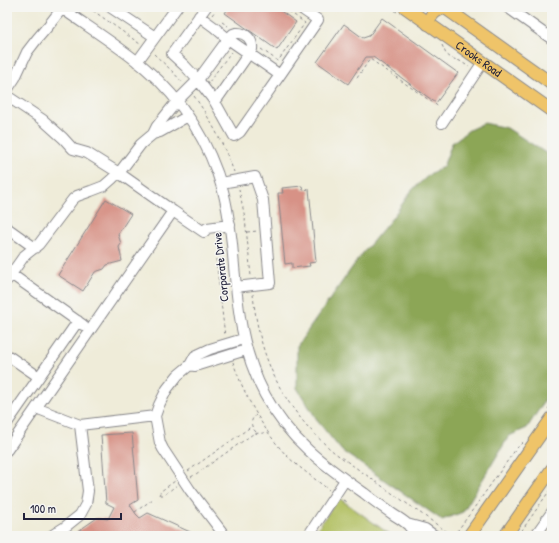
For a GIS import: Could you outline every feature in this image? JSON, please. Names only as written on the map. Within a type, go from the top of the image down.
[{"type":"main road","name":"Crooks Road","points":[[445,8],[552,84]]},
{"type":"main road","points":[[428,24],[428,20],[432,14],[445,8]]},
{"type":"main road","name":"Crooks Road","points":[[400,9],[428,24],[552,111]]},
{"type":"main road","points":[[474,533],[550,413]]},
{"type":"main road","points":[[505,536],[552,469]]},
{"type":"street","points":[[137,62],[177,7]]},
{"type":"street","points":[[209,11],[199,16],[172,54],[203,83],[234,136],[240,132],[318,20],[300,7]]},
{"type":"street","points":[[507,7],[552,39]]},
{"type":"street","points":[[7,90],[16,78],[27,52],[61,8]]},
{"type":"street","name":"Corporate Drive","points":[[61,8],[137,62],[158,80],[177,101],[196,128],[209,153],[221,183],[226,204],[230,225],[239,314],[246,350],[259,383],[282,422],[296,439],[313,455],[407,524],[416,536]]},
{"type":"street","points":[[105,9],[155,37]]},
{"type":"street","points":[[199,16],[228,39],[253,50],[280,75]]},
{"type":"street","points":[[90,330],[9,277],[24,256],[39,244],[73,199],[77,196],[104,186],[118,172],[141,144],[153,134],[157,126],[177,101],[203,83],[228,39]]},
{"type":"street","points":[[215,102],[253,50]]},
{"type":"street","points":[[442,123],[483,62]]},
{"type":"street","points":[[7,96],[43,120],[73,149],[88,153],[118,172],[204,232],[207,228],[230,225]]},
{"type":"street","points":[[153,134],[160,132],[188,116]]},
{"type":"street","points":[[221,183],[255,177],[262,200],[270,283],[236,287]]},
{"type":"street","points":[[7,450],[173,211]]},
{"type":"street","points":[[7,228],[35,248]]},
{"type":"street","points":[[7,423],[78,322]]},
{"type":"street","points":[[224,535],[162,449],[155,416],[167,389],[190,365],[195,356],[227,343],[243,339]]},
{"type":"street","points":[[190,365],[195,366],[246,350]]},
{"type":"street","points":[[7,355],[39,377]]},
{"type":"street","points":[[36,408],[80,425],[155,416]]},
{"type":"street","points":[[50,536],[65,527],[80,515],[86,504],[88,491],[80,425]]},
{"type":"street","points":[[308,536],[346,480]]},
{"type":"street","points":[[536,536],[552,512]]},
{"type":"street","name":"Corporate Drive","points":[[407,524],[425,529],[435,536]]},
{"type":"path","points":[[88,7],[143,46]]},
{"type":"path","points":[[130,7],[138,12],[142,7]]},
{"type":"path","points":[[209,11],[218,7]]},
{"type":"path","points":[[253,50],[278,61],[305,23],[283,7]]},
{"type":"path","points":[[390,7],[400,9]]},
{"type":"path","points":[[98,14],[105,9]]},
{"type":"path","points":[[217,19],[228,26]]},
{"type":"path","points":[[441,43],[446,54],[472,69]]},
{"type":"path","points":[[203,83],[233,49]]},
{"type":"path","points":[[150,51],[166,64],[185,85]]},
{"type":"path","points":[[357,78],[370,59],[439,107]]},
{"type":"path","points":[[191,93],[220,138],[235,175]]},
{"type":"path","points":[[238,184],[243,207],[252,281]]},
{"type":"path","points":[[246,232],[262,230]]},
{"type":"path","points":[[216,259],[226,339]]},
{"type":"path","points":[[253,291],[257,328],[266,358],[280,387],[298,416],[319,439],[335,453],[452,536],[466,520],[524,440]]},
{"type":"path","points":[[231,358],[243,389],[268,431],[287,456],[332,492]]},
{"type":"path","points":[[550,413],[552,403]]},
{"type":"path","points":[[257,414],[252,420],[252,426],[257,432],[262,434],[268,431]]},
{"type":"path","points":[[252,426],[189,470],[187,475],[191,477],[196,474],[257,432]]},
{"type":"path","points":[[175,481],[178,482],[177,486],[164,495],[159,495],[161,491],[175,481]]},
{"type":"path","points":[[518,536],[552,487]]},
{"type":"path","points":[[340,497],[348,503]]},
{"type":"path","points":[[134,512],[153,499]]},
{"type":"green space","points":[[484,123],[507,128],[552,157],[552,389],[527,428],[509,436],[463,512],[442,520],[342,451],[319,423],[297,388],[297,346],[358,259],[393,217],[412,190],[431,173],[443,167],[452,143],[469,130]]},
{"type":"green space","points":[[339,498],[392,536],[312,536]]},
{"type":"building","points":[[229,7],[275,7],[296,22],[277,50],[225,13]]},
{"type":"building","points":[[382,18],[458,73],[436,103],[373,57],[366,57],[348,84],[317,62],[344,24],[363,38],[369,36]]},
{"type":"building","points":[[302,186],[303,190],[309,189],[316,262],[309,263],[310,266],[292,268],[292,263],[285,264],[278,193],[283,193],[282,188]]},
{"type":"building","points":[[106,199],[131,214],[118,234],[121,244],[119,247],[122,261],[107,265],[104,269],[95,272],[83,291],[58,275]]},
{"type":"building","points":[[132,433],[138,500],[130,505],[140,518],[148,513],[199,536],[71,536],[97,518],[108,519],[114,507],[106,503],[101,435]]}]
